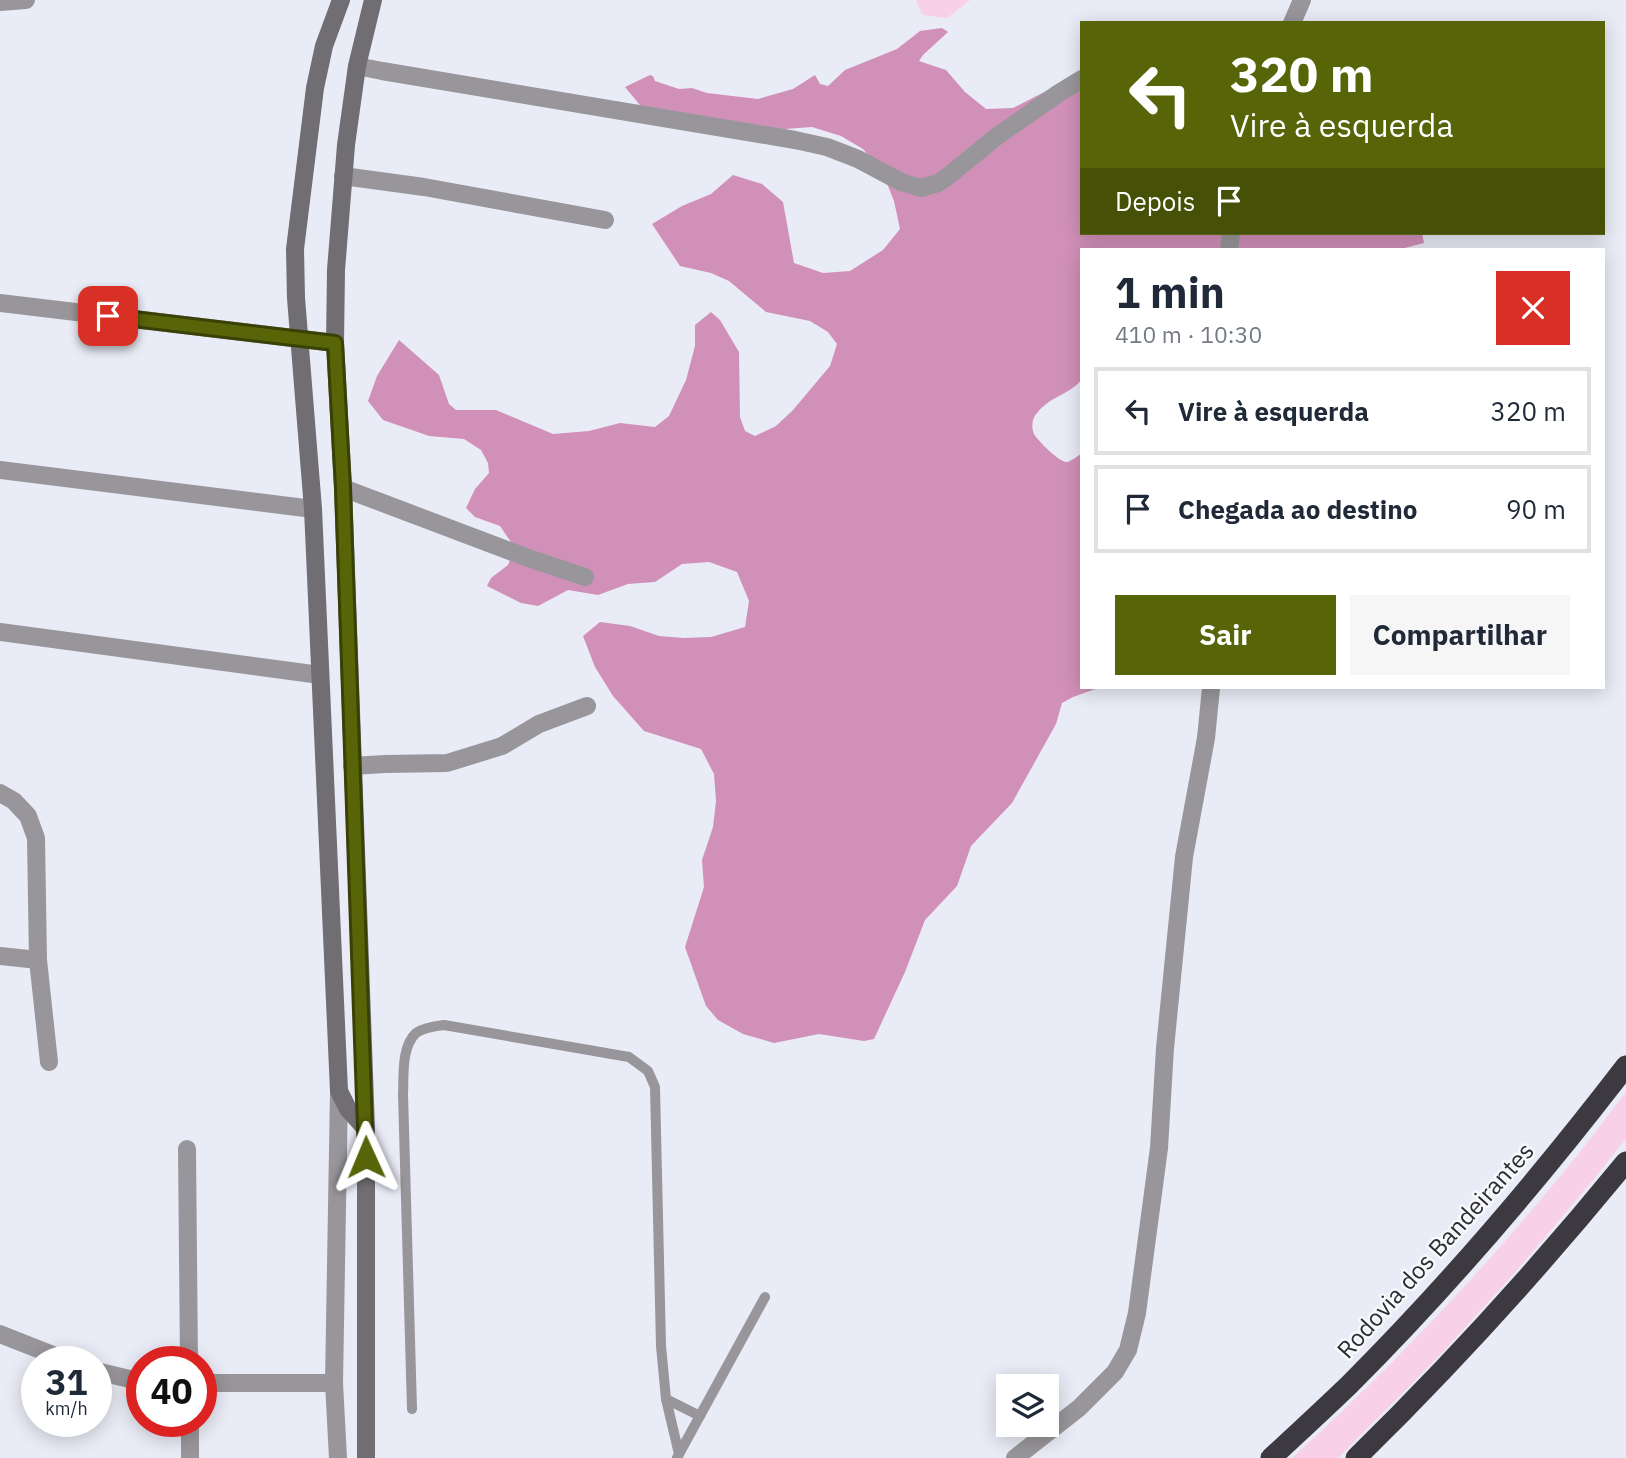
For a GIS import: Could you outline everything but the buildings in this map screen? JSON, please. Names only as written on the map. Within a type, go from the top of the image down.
[{"type":"highway","name":"Rodovia dos Bandeirantes","points":[[1271,1458],[1349,1385],[1439,1290],[1516,1204],[1626,1066]]},
{"type":"highway","points":[[1356,1458],[1489,1322],[1626,1162]]},
{"type":"street","points":[[0,2],[26,0]]},
{"type":"street","points":[[338,1458],[334,1382],[339,1083],[313,509],[298,338],[295,249],[313,102],[324,46],[341,0]]},
{"type":"street","points":[[366,1458],[366,1129],[343,488],[335,343],[335,270],[343,176],[357,66],[373,0]]},
{"type":"street","points":[[1290,21],[1302,0]]},
{"type":"street","points":[[357,66],[795,140],[827,147],[858,159],[901,182],[921,188],[947,177],[996,137],[1080,80]]},
{"type":"street","points":[[343,176],[424,187],[606,220]]},
{"type":"street","points":[[0,303],[335,343]]},
{"type":"street","points":[[0,470],[313,509]]},
{"type":"street","points":[[343,488],[518,555],[585,577]]},
{"type":"street","points":[[0,632],[320,676]]},
{"type":"street","points":[[1015,1458],[1079,1408],[1115,1372],[1128,1350],[1139,1300],[1159,1148],[1165,1048],[1184,857],[1206,738],[1211,689]]},
{"type":"street","points":[[352,766],[447,763],[502,746],[539,724],[587,706]]},
{"type":"street","points":[[0,793],[22,808],[36,838],[38,960],[49,1062]]},
{"type":"street","points":[[0,956],[38,960]]},
{"type":"street","points":[[339,1083],[351,1092],[364,1096]]},
{"type":"street","points":[[339,1083],[348,1109],[366,1129]]},
{"type":"street","points":[[187,1149],[189,1346]]},
{"type":"street","points":[[0,1334],[30,1346]]},
{"type":"street","points":[[217,1383],[334,1382]]},
{"type":"street","points":[[190,1437],[190,1458]]},
{"type":"lane","points":[[412,1409],[403,1094],[405,1059],[409,1043],[417,1033],[443,1024],[629,1057],[648,1071],[655,1087],[661,1346],[666,1399],[678,1456]]},
{"type":"lane","points":[[678,1456],[765,1297]]},
{"type":"lane","points":[[666,1399],[700,1416]]},
{"type":"shaded area","points":[[916,0],[970,0],[947,18],[922,15]]},
{"type":"shaded area","points":[[942,28],[948,32],[919,61],[946,70],[965,92],[986,109],[1013,108],[1064,82],[1080,88],[1080,235],[1422,235],[1424,243],[1405,248],[1080,248],[1080,381],[1042,408],[1034,417],[1032,426],[1036,437],[1059,459],[1067,462],[1080,455],[1080,689],[1095,689],[1062,703],[1056,724],[1012,803],[971,846],[957,886],[925,920],[905,972],[874,1039],[864,1041],[819,1034],[774,1043],[743,1034],[718,1020],[706,1006],[685,947],[704,887],[702,860],[713,827],[716,801],[714,774],[701,749],[644,731],[613,696],[595,667],[583,636],[600,622],[630,626],[659,636],[684,638],[711,637],[745,627],[749,601],[737,572],[709,562],[682,564],[655,582],[628,584],[598,595],[568,590],[538,606],[521,603],[487,586],[491,578],[508,565],[515,548],[500,526],[475,517],[466,508],[475,489],[489,473],[488,463],[481,450],[464,439],[429,436],[383,420],[368,401],[377,376],[399,340],[439,375],[449,404],[456,410],[496,410],[553,434],[589,431],[620,423],[655,427],[669,416],[686,380],[695,346],[695,325],[711,312],[720,320],[739,352],[740,417],[745,431],[755,436],[776,426],[830,366],[837,344],[828,332],[810,321],[766,312],[729,281],[711,273],[680,266],[652,224],[682,206],[711,194],[733,175],[762,184],[783,202],[794,263],[823,273],[850,271],[883,250],[900,229],[894,201],[882,171],[863,149],[841,136],[812,127],[758,131],[644,110],[625,87],[650,75],[655,81],[679,89],[692,88],[707,93],[758,99],[793,89],[815,75],[820,84],[828,86],[845,70],[897,49],[920,31]]},
{"type":"shaded area","points":[[1626,1092],[1626,1139],[1519,1268],[1442,1353],[1338,1458],[1292,1458],[1365,1389],[1469,1281],[1567,1168]]},
{"type":"route","points":[[108,316],[335,343],[343,488],[366,1157]]}]
